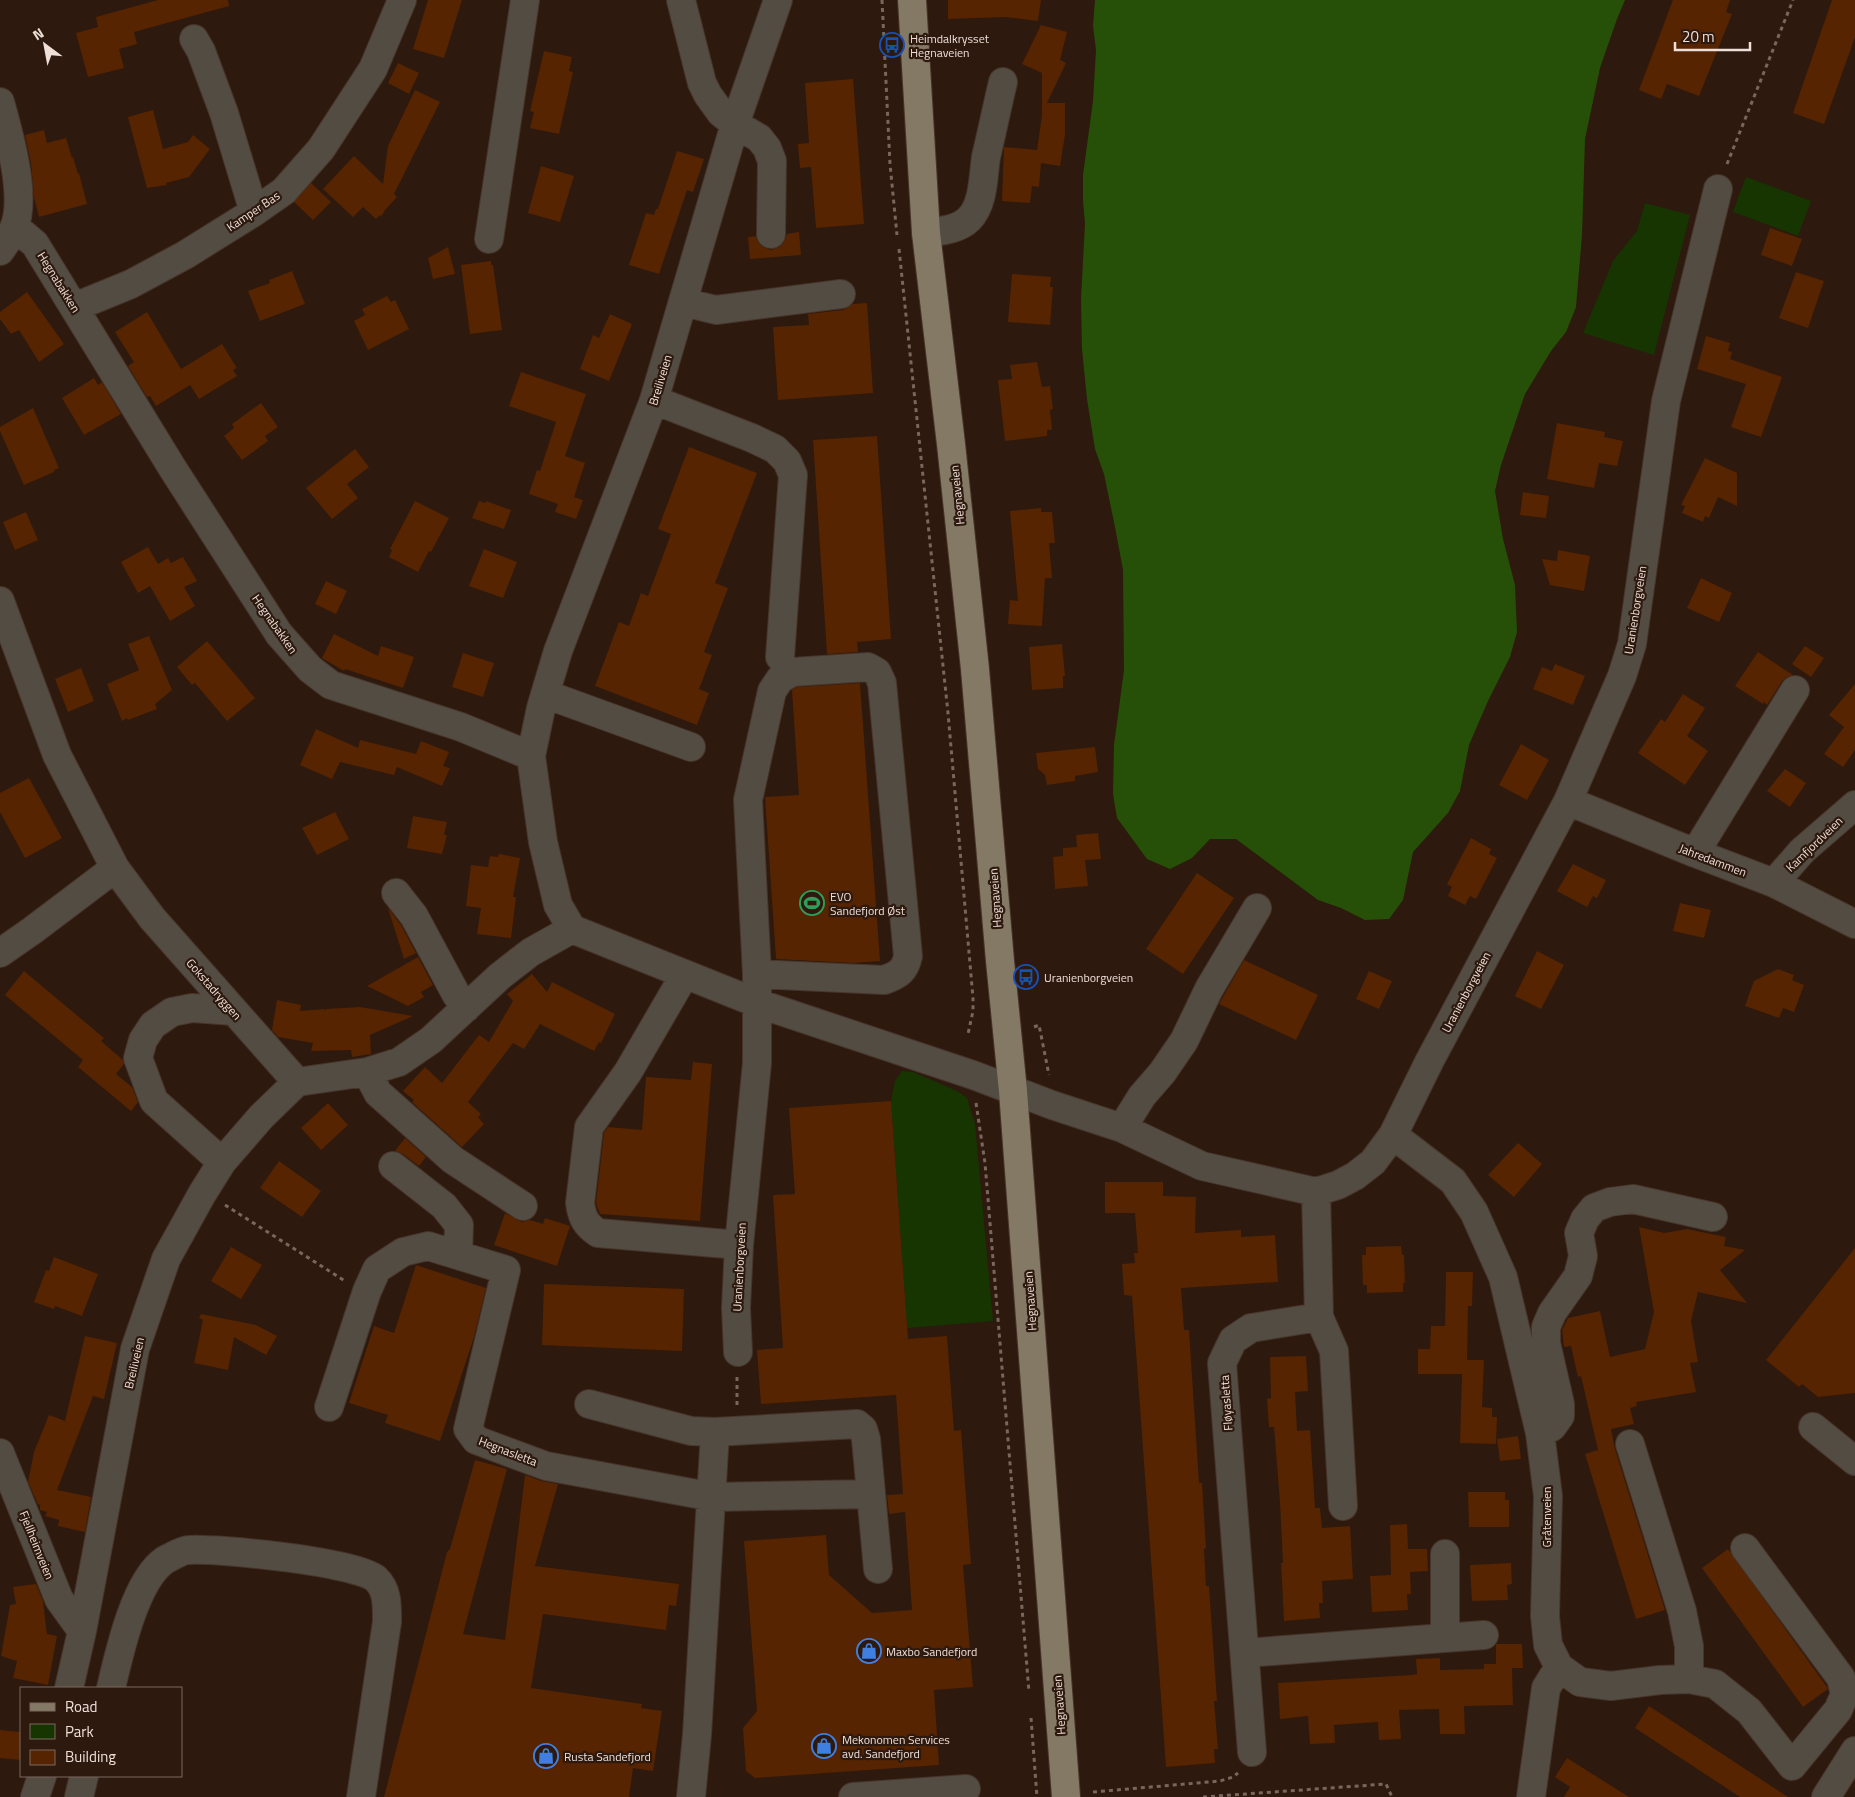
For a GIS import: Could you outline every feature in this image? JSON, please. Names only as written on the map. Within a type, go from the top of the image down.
[{"type":"main road","name":"Hegnaveien","points":[[912,0],[926,233],[974,659],[1013,1091],[1066,1797]]},
{"type":"street","name":"Kamper Bas","points":[[75,307],[131,284],[185,255],[284,191],[322,149],[373,69],[402,0]]},
{"type":"street","points":[[489,239],[525,0]]},
{"type":"street","points":[[682,0],[702,83],[708,95],[721,113],[759,138],[767,148],[772,161],[771,234]]},
{"type":"street","name":"Breiliveien","points":[[532,756],[545,694],[558,651],[654,400],[735,124],[778,0]]},
{"type":"street","points":[[194,39],[201,51],[224,113],[254,212]]},
{"type":"street","points":[[926,233],[952,229],[969,219],[975,210],[981,193],[986,159],[1003,82]]},
{"type":"street","points":[[0,102],[8,129],[19,195],[14,227],[0,251]]},
{"type":"street","name":"Uranienborgveien","points":[[1316,1192],[1338,1185],[1355,1176],[1373,1162],[1393,1135],[1429,1062],[1568,801],[1622,676],[1632,644],[1666,401],[1718,188]]},
{"type":"street","name":"Hegnabakken","points":[[14,227],[35,244],[279,634],[310,669],[331,685],[461,726],[532,756]]},
{"type":"street","points":[[683,302],[716,310],[841,294]]},
{"type":"street","points":[[654,400],[752,438],[775,449],[787,461],[793,475],[780,657]]},
{"type":"street","name":"Gokstadryggen","points":[[0,601],[5,630],[57,755],[116,868],[152,918],[297,1082]]},
{"type":"street","name":"Uranienborgveien","points":[[738,1352],[736,1308],[739,1245],[757,1063],[757,974],[748,800],[772,690],[780,679],[793,672],[868,667],[877,672],[882,683],[908,956],[906,965],[899,975],[884,980],[757,974]]},
{"type":"street","points":[[1695,853],[1795,690]]},
{"type":"street","points":[[545,694],[691,747]]},
{"type":"street","points":[[532,756],[543,842],[558,905],[572,929],[757,1003],[973,1075],[1013,1091],[1122,1128],[1202,1166],[1316,1192],[1319,1317],[1334,1351],[1343,1506]]},
{"type":"street","name":"Jahredammen","points":[[1568,801],[1774,883],[1855,924]]},
{"type":"street","name":"Kamfjordveien","points":[[1774,883],[1802,851],[1855,806]]},
{"type":"street","points":[[0,953],[116,868]]},
{"type":"street","points":[[396,893],[414,916],[456,994],[466,1008]]},
{"type":"street","points":[[1122,1128],[1142,1096],[1162,1073],[1184,1041],[1209,989],[1257,908]]},
{"type":"street","points":[[297,1082],[367,1072],[399,1062],[431,1040],[500,976],[531,952],[572,929]]},
{"type":"street","points":[[684,974],[628,1072],[590,1127],[580,1203],[582,1215],[587,1226],[598,1233],[739,1245]]},
{"type":"street","points":[[222,1162],[154,1101],[138,1058],[143,1040],[153,1025],[172,1012],[192,1008],[234,1011]]},
{"type":"street","points":[[367,1072],[378,1092],[453,1160],[524,1206]]},
{"type":"street","name":"Breiliveien","points":[[69,1687],[82,1631],[135,1349],[166,1260],[222,1162],[261,1117],[297,1082]]},
{"type":"street","name":"Gråtenveien","points":[[1393,1135],[1453,1181],[1474,1212],[1503,1277],[1540,1433],[1548,1496],[1545,1616],[1548,1644],[1558,1667]]},
{"type":"street","points":[[329,1407],[368,1290],[377,1269],[403,1252],[428,1246],[458,1256],[459,1225],[444,1206],[393,1166]]},
{"type":"street","points":[[1540,1433],[1552,1427],[1560,1416],[1560,1404],[1546,1343],[1546,1327],[1552,1313],[1578,1276],[1583,1256],[1579,1233],[1585,1219],[1594,1208],[1610,1202],[1632,1199],[1713,1218]]},
{"type":"street","name":"Hegnasletta","points":[[458,1256],[506,1270],[468,1429],[476,1440],[546,1466],[713,1497],[871,1494]]},
{"type":"street","name":"Fløyasletta","points":[[1252,1752],[1222,1363],[1233,1340],[1251,1328],[1319,1317]]},
{"type":"street","points":[[589,1404],[691,1431],[857,1424],[863,1429],[866,1439],[878,1569]]},
{"type":"street","points":[[1813,1427],[1855,1461]]},
{"type":"street","points":[[691,1797],[698,1735],[713,1497],[726,1431]]},
{"type":"street","points":[[1630,1444],[1682,1611],[1689,1646],[1689,1679]]},
{"type":"street","name":"Fjellheimveien","points":[[0,1453],[59,1599],[82,1631]]},
{"type":"street","points":[[1531,1797],[1546,1688],[1558,1667],[1580,1682],[1611,1686],[1660,1680],[1689,1679],[1714,1684],[1749,1711],[1792,1766],[1838,1710],[1845,1694],[1841,1678],[1745,1548]]},
{"type":"street","points":[[111,1687],[125,1632],[137,1599],[154,1571],[164,1561],[188,1550],[278,1555],[360,1571],[376,1578],[384,1590],[387,1602],[387,1622],[360,1797]]},
{"type":"street","points":[[1445,1554],[1445,1637]]},
{"type":"street","points":[[1245,1653],[1484,1635]]},
{"type":"street","points":[[1826,1797],[1855,1751]]},
{"type":"street","points":[[35,1797],[42,1777]]},
{"type":"street","points":[[79,1797],[84,1777]]},
{"type":"street","points":[[853,1797],[966,1789]]},
{"type":"path","points":[[882,0],[890,164],[948,713],[972,988],[973,1011],[968,1034]]},
{"type":"path","points":[[1718,188],[1793,0]]},
{"type":"path","points":[[1034,1026],[1040,1025],[1050,1080]]},
{"type":"path","points":[[975,1099],[986,1163],[1030,1694]]},
{"type":"path","points":[[202,1194],[226,1206],[345,1281],[368,1290]]},
{"type":"path","points":[[726,1431],[738,1352]]},
{"type":"path","points":[[1031,1713],[1036,1797]]},
{"type":"path","points":[[1093,1792],[1220,1781],[1232,1777],[1242,1770],[1252,1752]]},
{"type":"path","points":[[1203,1797],[1386,1784],[1392,1797]]},
{"type":"green space","points":[[1095,0],[1625,0],[1600,68],[1585,139],[1582,235],[1576,307],[1566,332],[1551,351],[1525,394],[1501,465],[1495,491],[1503,539],[1515,585],[1517,632],[1510,657],[1469,745],[1460,791],[1448,813],[1413,852],[1403,900],[1389,919],[1365,920],[1341,908],[1318,900],[1236,839],[1210,839],[1192,858],[1170,869],[1147,859],[1117,818],[1113,794],[1114,745],[1124,670],[1123,570],[1104,474],[1095,449],[1082,349],[1081,299],[1085,224],[1083,175],[1093,101],[1096,50],[1093,26]]},
{"type":"green space","points":[[1746,177],[1811,201],[1798,236],[1733,212]]},
{"type":"green space","points":[[1645,203],[1690,215],[1654,355],[1583,333],[1613,261],[1637,231]]},
{"type":"green space","points":[[902,1071],[913,1072],[957,1091],[967,1098],[975,1124],[993,1321],[907,1328],[891,1101],[895,1081]]},
{"type":"building","points":[[158,0],[228,0],[229,6],[134,32],[137,44],[119,49],[124,68],[88,77],[76,33],[98,27],[96,17]]},
{"type":"building","points":[[428,0],[462,0],[444,58],[413,49]]},
{"type":"building","points":[[948,0],[1041,0],[1038,21],[1005,17],[948,19]]},
{"type":"building","points":[[1673,0],[1730,0],[1726,12],[1732,14],[1699,96],[1667,84],[1661,99],[1639,90]]},
{"type":"building","points":[[1832,0],[1855,0],[1855,37],[1824,124],[1793,113]]},
{"type":"building","points":[[1041,25],[1067,32],[1060,60],[1066,63],[1047,103],[1065,103],[1065,135],[1060,166],[1041,163],[1039,187],[1032,186],[1030,203],[1002,201],[1004,147],[1037,150],[1042,115],[1042,73],[1022,64]]},
{"type":"building","points":[[544,51],[572,57],[569,71],[573,72],[559,134],[530,128],[534,112],[530,111]]},
{"type":"building","points":[[398,63],[419,73],[409,94],[388,83]]},
{"type":"building","points":[[853,79],[864,224],[816,228],[811,167],[800,168],[798,144],[809,143],[805,83]]},
{"type":"building","points":[[415,90],[440,102],[394,194],[397,197],[381,217],[380,215],[376,219],[363,207],[353,217],[323,189],[354,156],[383,184],[388,146]]},
{"type":"building","points":[[153,110],[163,149],[188,142],[193,135],[210,149],[189,177],[166,183],[167,185],[147,188],[128,117]]},
{"type":"building","points":[[44,130],[47,143],[66,138],[79,173],[87,204],[39,217],[34,197],[31,163],[25,135]]},
{"type":"building","points":[[677,151],[704,159],[693,192],[687,190],[659,274],[629,265],[646,213],[654,215],[656,209],[658,209]]},
{"type":"building","points":[[541,166],[574,176],[560,222],[528,213]]},
{"type":"building","points":[[311,183],[331,202],[313,220],[294,202]]},
{"type":"building","points":[[1770,228],[1802,239],[1792,266],[1761,255]]},
{"type":"building","points":[[799,232],[801,255],[750,259],[748,237],[756,236],[758,242],[763,247],[771,250],[779,247],[784,242],[787,234]]},
{"type":"building","points":[[448,247],[455,274],[433,279],[428,258]]},
{"type":"building","points":[[491,261],[502,330],[470,334],[461,265]]},
{"type":"building","points":[[292,271],[305,304],[260,321],[248,291],[270,283],[269,280]]},
{"type":"building","points":[[1796,272],[1824,281],[1808,328],[1779,318]]},
{"type":"building","points":[[1012,274],[1051,277],[1050,287],[1053,287],[1050,325],[1008,322]]},
{"type":"building","points":[[27,292],[64,344],[39,362],[19,330],[11,334],[0,319],[0,312]]},
{"type":"building","points":[[387,296],[391,302],[395,300],[409,329],[368,350],[354,321],[365,315],[362,309]]},
{"type":"building","points":[[867,303],[873,393],[778,400],[773,327],[809,325],[808,314],[843,310],[853,304]]},
{"type":"building","points":[[147,312],[181,369],[222,344],[237,368],[233,370],[237,376],[199,399],[190,385],[156,406],[150,396],[147,397],[128,366],[134,362],[115,332]]},
{"type":"building","points":[[610,314],[632,324],[609,381],[580,369],[593,335],[599,338]]},
{"type":"building","points":[[1706,336],[1730,343],[1728,351],[1732,352],[1730,359],[1782,377],[1761,437],[1731,427],[1746,384],[1697,369]]},
{"type":"building","points":[[1037,362],[1042,387],[1050,386],[1053,409],[1050,410],[1052,430],[1047,430],[1047,436],[1005,441],[998,380],[1012,379],[1010,365]]},
{"type":"building","points":[[521,372],[586,394],[565,456],[585,463],[574,497],[583,500],[576,519],[555,512],[558,504],[529,494],[537,470],[540,471],[556,422],[509,406]]},
{"type":"building","points":[[94,378],[98,385],[102,382],[121,414],[84,435],[62,398]]},
{"type":"building","points":[[261,403],[278,427],[265,436],[268,441],[242,460],[224,436],[234,428],[232,424]]},
{"type":"building","points":[[33,408],[59,468],[24,485],[0,431],[0,427]]},
{"type":"building","points":[[1557,423],[1605,432],[1604,437],[1623,441],[1617,466],[1599,463],[1594,488],[1547,479]]},
{"type":"building","points":[[877,436],[891,639],[857,642],[858,652],[827,654],[813,440]]},
{"type":"building","points":[[689,447],[757,473],[715,583],[728,588],[704,652],[712,655],[699,689],[709,693],[697,725],[595,686],[619,622],[629,626],[641,593],[648,596],[671,534],[658,529]]},
{"type":"building","points":[[355,449],[369,467],[347,484],[358,498],[332,519],[306,488]]},
{"type":"building","points":[[1705,458],[1737,473],[1737,506],[1718,497],[1709,518],[1705,516],[1703,522],[1682,513],[1685,506],[1681,505]]},
{"type":"building","points":[[1523,492],[1549,496],[1546,518],[1520,515]]},
{"type":"building","points":[[415,501],[449,518],[418,572],[389,557],[392,550],[390,549]]},
{"type":"building","points":[[479,501],[485,503],[486,501],[511,510],[504,529],[472,518]]},
{"type":"building","points":[[1041,508],[1041,512],[1052,512],[1055,543],[1049,543],[1052,578],[1045,578],[1042,626],[1008,624],[1010,600],[1018,601],[1010,511]]},
{"type":"building","points":[[26,512],[38,540],[15,550],[3,522]]},
{"type":"building","points":[[148,547],[158,564],[168,558],[171,563],[183,557],[197,581],[184,587],[195,606],[170,621],[150,586],[138,593],[121,562]]},
{"type":"building","points":[[484,549],[517,562],[503,598],[469,586]]},
{"type":"building","points":[[1558,550],[1590,556],[1584,591],[1550,585],[1542,559],[1557,561]]},
{"type":"building","points":[[1701,578],[1732,593],[1719,622],[1687,608]]},
{"type":"building","points":[[326,581],[347,591],[336,614],[315,604]]},
{"type":"building","points":[[334,634],[378,656],[381,646],[414,657],[403,688],[345,669],[344,671],[322,658]]},
{"type":"building","points":[[149,636],[172,690],[155,704],[157,709],[122,721],[107,684],[139,670],[128,644]]},
{"type":"building","points":[[207,641],[255,698],[227,721],[195,683],[192,685],[177,667]]},
{"type":"building","points":[[1062,644],[1065,676],[1063,676],[1063,688],[1032,690],[1029,647]]},
{"type":"building","points":[[1805,646],[1824,658],[1811,677],[1792,664]]},
{"type":"building","points":[[1758,652],[1793,675],[1782,681],[1767,705],[1735,686]]},
{"type":"building","points":[[463,653],[494,663],[483,697],[452,687]]},
{"type":"building","points":[[1555,664],[1585,676],[1573,705],[1533,689],[1542,667],[1552,671]]},
{"type":"building","points":[[81,668],[94,701],[68,712],[55,679]]},
{"type":"building","points":[[860,683],[880,961],[853,963],[776,959],[765,797],[799,795],[792,690],[797,687]]},
{"type":"building","points":[[1855,684],[1855,750],[1843,767],[1824,754],[1844,727],[1829,715]]},
{"type":"building","points":[[1683,694],[1705,708],[1687,736],[1708,751],[1685,785],[1638,753],[1661,719],[1665,722]]},
{"type":"building","points":[[316,729],[358,748],[360,740],[416,754],[421,741],[449,752],[443,766],[450,768],[442,786],[397,767],[394,775],[340,762],[332,779],[300,765]]},
{"type":"building","points":[[1521,744],[1549,760],[1527,800],[1499,785]]},
{"type":"building","points":[[1095,747],[1098,772],[1075,776],[1075,781],[1047,785],[1045,775],[1038,769],[1036,753]]},
{"type":"building","points":[[1785,769],[1806,783],[1790,807],[1767,791]]},
{"type":"building","points":[[29,778],[62,838],[25,858],[0,812],[0,793]]},
{"type":"building","points":[[335,812],[349,839],[317,855],[302,828]]},
{"type":"building","points":[[413,816],[447,822],[444,835],[447,835],[442,854],[407,848]]},
{"type":"building","points":[[1098,833],[1101,859],[1085,860],[1088,886],[1055,889],[1053,857],[1063,856],[1063,848],[1077,847],[1076,835]]},
{"type":"building","points":[[1471,838],[1491,849],[1489,854],[1497,858],[1476,899],[1470,896],[1465,905],[1448,896],[1452,887],[1447,884]]},
{"type":"building","points":[[499,854],[520,858],[513,897],[516,897],[511,938],[477,934],[481,908],[466,906],[471,865],[488,867],[490,856],[498,857]]},
{"type":"building","points":[[1573,864],[1606,880],[1597,898],[1593,896],[1587,907],[1557,891]]},
{"type":"building","points":[[1197,873],[1234,898],[1183,974],[1146,949]]},
{"type":"building","points":[[1680,903],[1711,910],[1704,938],[1673,931]]},
{"type":"building","points":[[388,908],[401,925],[416,953],[404,959]]},
{"type":"building","points":[[1537,951],[1564,965],[1541,1009],[1515,996]]},
{"type":"building","points":[[418,957],[433,985],[421,992],[424,997],[408,1006],[367,986]]},
{"type":"building","points":[[1244,960],[1318,995],[1296,1040],[1219,1004]]},
{"type":"building","points":[[1778,969],[1794,975],[1792,980],[1804,985],[1794,1012],[1783,1008],[1779,1018],[1745,1006],[1754,981]]},
{"type":"building","points":[[24,971],[104,1038],[101,1041],[123,1060],[124,1064],[116,1074],[132,1087],[138,1102],[131,1111],[78,1067],[83,1060],[5,995]]},
{"type":"building","points":[[1369,971],[1392,981],[1379,1009],[1356,999]]},
{"type":"building","points":[[532,974],[547,992],[552,982],[615,1014],[601,1043],[599,1042],[594,1051],[540,1024],[524,1049],[513,1043],[468,1102],[481,1114],[478,1117],[484,1124],[462,1147],[412,1102],[414,1100],[403,1091],[425,1067],[442,1083],[479,1035],[489,1042],[513,1001],[507,994]]},
{"type":"building","points":[[277,1000],[301,1005],[300,1011],[325,1009],[324,1011],[327,1009],[360,1007],[413,1016],[370,1035],[371,1054],[352,1057],[351,1050],[311,1051],[313,1043],[278,1037],[272,1030]]},
{"type":"building","points":[[693,1062],[712,1064],[700,1221],[600,1214],[596,1203],[604,1133],[608,1127],[642,1130],[646,1077],[691,1080]]},
{"type":"building","points":[[891,1101],[908,1339],[947,1336],[954,1431],[961,1430],[971,1564],[963,1565],[973,1687],[934,1690],[939,1765],[755,1778],[746,1771],[743,1728],[757,1711],[744,1541],[826,1535],[829,1575],[872,1613],[912,1610],[905,1512],[889,1514],[887,1495],[903,1494],[896,1395],[761,1404],[757,1350],[783,1348],[773,1195],[795,1194],[789,1108]]},
{"type":"building","points":[[328,1103],[348,1125],[321,1150],[301,1128]]},
{"type":"building","points":[[405,1138],[426,1157],[419,1166],[403,1154],[395,1151]]},
{"type":"building","points":[[1518,1143],[1542,1164],[1514,1197],[1488,1175]]},
{"type":"building","points":[[279,1161],[321,1191],[302,1217],[260,1188]]},
{"type":"building","points":[[1105,1182],[1163,1182],[1163,1196],[1196,1197],[1195,1233],[1241,1230],[1241,1237],[1275,1235],[1278,1282],[1181,1288],[1184,1330],[1189,1330],[1199,1483],[1202,1483],[1206,1586],[1209,1586],[1217,1701],[1214,1701],[1218,1749],[1214,1749],[1215,1763],[1166,1767],[1132,1296],[1124,1295],[1122,1264],[1135,1263],[1134,1253],[1138,1253],[1135,1213],[1105,1213]]},
{"type":"building","points":[[505,1213],[522,1222],[530,1220],[543,1224],[545,1218],[570,1226],[557,1266],[494,1245]]},
{"type":"building","points":[[1639,1227],[1664,1233],[1687,1229],[1726,1237],[1724,1246],[1745,1250],[1720,1270],[1747,1303],[1698,1292],[1691,1321],[1698,1362],[1690,1363],[1696,1392],[1636,1402],[1637,1406],[1630,1408],[1634,1424],[1611,1429],[1615,1449],[1665,1610],[1636,1619],[1585,1454],[1598,1450],[1581,1376],[1578,1377],[1571,1346],[1564,1347],[1562,1330],[1568,1318],[1600,1311],[1610,1357],[1645,1349],[1654,1312]]},
{"type":"building","points":[[1401,1246],[1402,1255],[1404,1255],[1405,1283],[1403,1283],[1403,1292],[1367,1293],[1367,1285],[1363,1285],[1362,1255],[1366,1255],[1366,1247]]},
{"type":"building","points":[[231,1247],[262,1265],[241,1299],[211,1281]]},
{"type":"building","points":[[1855,1248],[1855,1393],[1818,1397],[1802,1384],[1799,1387],[1766,1360]]},
{"type":"building","points":[[54,1257],[98,1274],[82,1316],[55,1306],[54,1309],[34,1302],[46,1270],[49,1271]]},
{"type":"building","points":[[416,1265],[486,1288],[474,1337],[440,1441],[385,1423],[388,1415],[349,1403],[374,1326],[394,1333]]},
{"type":"building","points":[[1446,1272],[1473,1272],[1472,1306],[1468,1306],[1467,1360],[1484,1360],[1482,1407],[1492,1408],[1492,1417],[1497,1417],[1496,1444],[1460,1443],[1462,1374],[1418,1374],[1418,1349],[1430,1349],[1431,1326],[1445,1326]]},
{"type":"building","points":[[544,1284],[684,1289],[682,1351],[542,1345]]},
{"type":"building","points":[[201,1314],[256,1325],[277,1336],[266,1355],[234,1337],[228,1370],[194,1363],[203,1320],[199,1318]]},
{"type":"building","points":[[85,1336],[117,1343],[104,1399],[93,1396],[57,1490],[91,1497],[85,1532],[58,1526],[59,1520],[45,1516],[47,1512],[40,1510],[40,1505],[28,1482],[34,1452],[49,1415],[65,1421]]},
{"type":"building","points":[[1306,1356],[1308,1391],[1295,1392],[1297,1431],[1310,1430],[1315,1508],[1320,1508],[1322,1528],[1350,1526],[1353,1579],[1322,1581],[1323,1603],[1319,1603],[1320,1618],[1284,1621],[1280,1502],[1274,1427],[1269,1427],[1267,1399],[1271,1398],[1270,1357]]},
{"type":"building","points":[[1518,1436],[1521,1459],[1500,1461],[1497,1439]]},
{"type":"building","points":[[475,1460],[507,1469],[463,1634],[505,1640],[525,1475],[541,1481],[558,1484],[535,1566],[679,1584],[676,1606],[669,1605],[666,1630],[543,1614],[531,1688],[642,1704],[641,1708],[662,1711],[653,1771],[633,1768],[629,1797],[384,1797],[447,1552],[450,1549]]},
{"type":"building","points":[[1468,1492],[1505,1492],[1505,1500],[1509,1500],[1509,1527],[1469,1527]]},
{"type":"building","points":[[1407,1524],[1408,1549],[1427,1549],[1428,1571],[1410,1572],[1411,1594],[1407,1594],[1408,1610],[1372,1612],[1370,1576],[1391,1575],[1390,1525]]},
{"type":"building","points":[[1728,1549],[1828,1689],[1803,1707],[1702,1568]]},
{"type":"building","points":[[1511,1563],[1512,1584],[1507,1585],[1508,1600],[1472,1601],[1470,1565]]},
{"type":"building","points":[[36,1584],[43,1601],[47,1634],[57,1636],[48,1685],[13,1678],[17,1661],[1,1656],[10,1605],[16,1604],[13,1587]]},
{"type":"building","points":[[1496,1644],[1522,1644],[1523,1668],[1512,1668],[1513,1705],[1464,1706],[1465,1734],[1440,1734],[1439,1709],[1399,1710],[1401,1739],[1379,1740],[1378,1722],[1334,1725],[1335,1743],[1310,1744],[1308,1716],[1280,1719],[1278,1683],[1412,1675],[1417,1674],[1416,1659],[1440,1658],[1440,1670],[1484,1669],[1484,1664],[1496,1664]]},
{"type":"building","points":[[1649,1706],[1788,1797],[1740,1797],[1635,1728]]},
{"type":"building","points":[[0,1730],[20,1732],[20,1760],[0,1758]]},
{"type":"building","points":[[1567,1758],[1629,1797],[1564,1797],[1570,1787],[1555,1777]]},
{"type":"place","name":"Heimdalkrysset Hegnaveien","points":[[892,45]]},
{"type":"place","name":"EVO Sandefjord Øst","points":[[812,903]]},
{"type":"place","name":"Uranienborgveien","points":[[1026,977]]},
{"type":"place","name":"Maxbo Sandefjord","points":[[869,1651]]},
{"type":"place","name":"Mekonomen Services avd. Sandefjord","points":[[824,1746]]},
{"type":"place","name":"Rusta Sandefjord","points":[[546,1756]]}]
